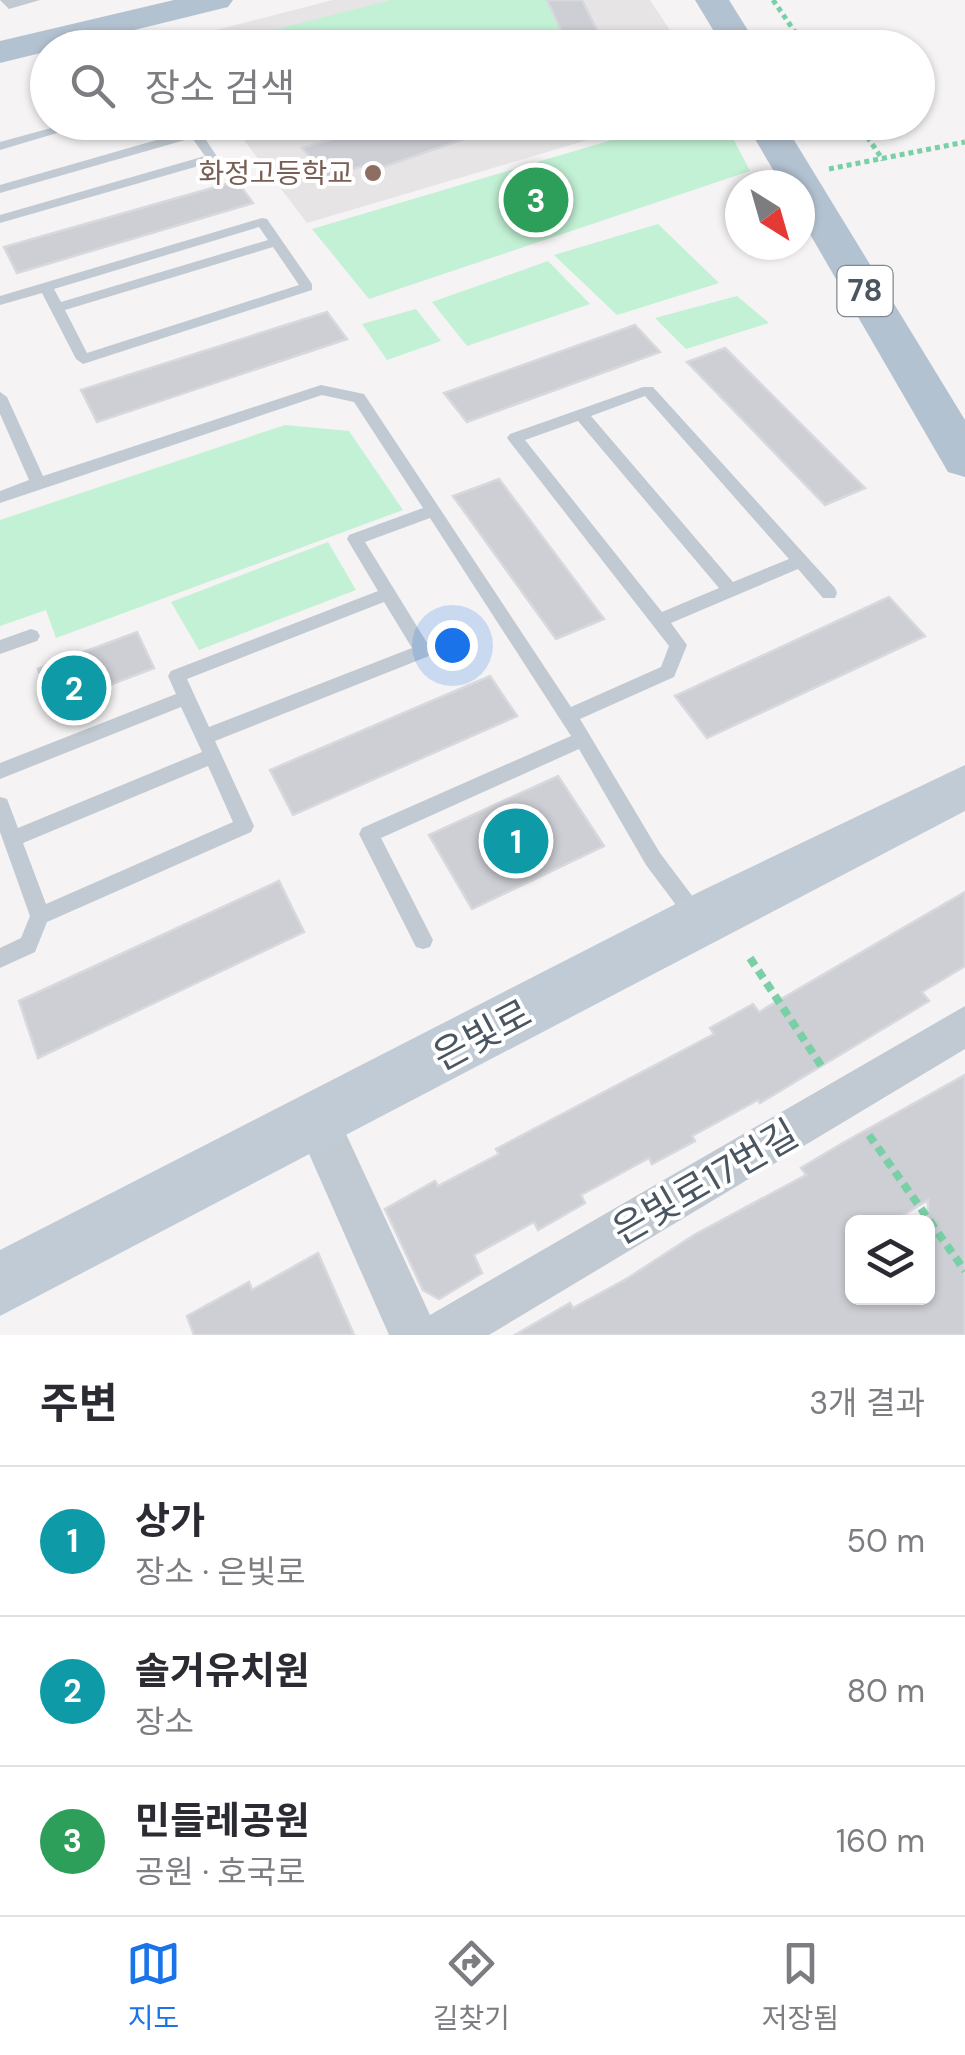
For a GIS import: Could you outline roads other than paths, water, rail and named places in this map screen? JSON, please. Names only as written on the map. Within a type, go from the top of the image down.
[{"type":"main road","points":[[91,30],[216,0]]},
{"type":"main road","points":[[689,0],[707,30]]},
{"type":"main road","points":[[712,0],[731,30]]},
{"type":"main road","points":[[0,52],[30,45]]},
{"type":"main road","name":"78","points":[[775,140],[965,460]]},
{"type":"main road","name":"78","points":[[800,140],[965,410]]},
{"type":"main road","name":"은빛로","points":[[0,1284],[317,1122],[700,921],[740,896],[965,787]]},
{"type":"street","name":"은빛로17번길","points":[[443,1335],[965,1026]]},
{"type":"street","points":[[317,1122],[414,1335]]},
{"type":"lane","points":[[5,0],[9,6],[35,0]]},
{"type":"lane","points":[[0,146],[30,138]]},
{"type":"lane","points":[[16,215],[0,188],[154,140]]},
{"type":"lane","points":[[0,220],[212,158],[200,140]]},
{"type":"lane","points":[[0,301],[46,287],[262,222],[307,287],[83,359],[46,287]]},
{"type":"lane","points":[[57,308],[276,242]]},
{"type":"lane","points":[[0,496],[322,390],[359,398],[568,716],[653,859],[700,921]]},
{"type":"lane","points":[[568,716],[668,672],[678,645],[515,438],[648,390],[829,593]]},
{"type":"lane","points":[[0,397],[38,484]]},
{"type":"lane","points":[[580,414],[730,591]]},
{"type":"lane","points":[[13,839],[208,746],[423,651],[356,540],[433,511]]},
{"type":"lane","points":[[659,621],[800,561]]},
{"type":"lane","points":[[40,916],[244,826],[177,676],[387,594]]},
{"type":"lane","points":[[0,647],[31,636]]},
{"type":"lane","points":[[0,771],[186,696]]},
{"type":"lane","points":[[423,940],[369,834],[582,739]]},
{"type":"lane","points":[[0,804],[40,916],[28,946],[0,958]]},
{"type":"place","name":"화정고등학교","points":[[373,173]]},
{"type":"place","name":"민들레공원","points":[[536,200]]},
{"type":"place","name":"솔거유치원","points":[[74,688]]},
{"type":"place","name":"상가","points":[[516,841]]}]
